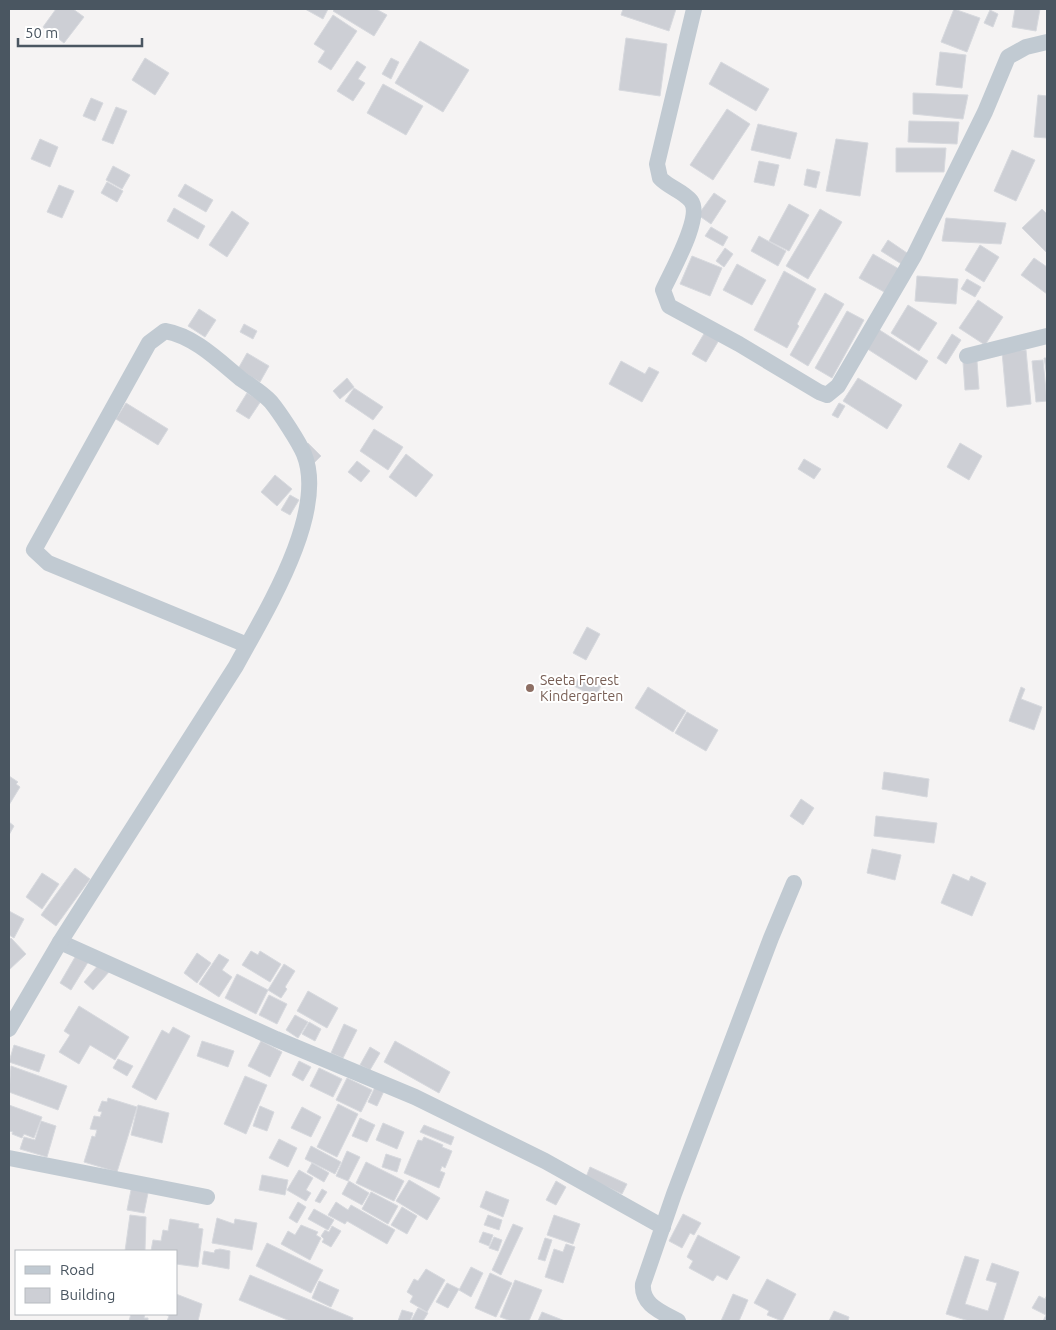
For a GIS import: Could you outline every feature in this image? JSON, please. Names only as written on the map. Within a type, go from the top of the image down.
[{"type":"street","points":[[694,9],[657,164],[660,178],[691,202],[694,211],[692,226],[663,290],[664,298],[669,306],[739,344],[818,392],[827,395],[838,386],[914,256],[985,112],[1008,57],[1026,47],[1047,42]]},
{"type":"street","points":[[9,1030],[60,942],[236,666],[247,645],[283,576],[305,521],[310,486],[304,454],[271,402],[197,344],[177,333],[165,331],[149,343],[34,550],[48,563],[247,645]]},
{"type":"street","points":[[968,356],[1047,336]]},
{"type":"street","points":[[678,1321],[648,1303],[643,1291],[663,1227],[771,938],[794,883]]},
{"type":"street","points":[[60,942],[276,1039],[415,1097],[545,1161],[663,1227]]},
{"type":"street","points":[[9,1158],[207,1197]]},
{"type":"building","points":[[56,9],[73,9],[84,17],[64,43],[43,27]]},
{"type":"building","points":[[305,9],[328,9],[323,19]]},
{"type":"building","points":[[335,9],[376,9],[387,15],[374,36],[333,11]]},
{"type":"building","points":[[623,9],[676,9],[669,31],[621,15]]},
{"type":"building","points":[[954,9],[980,18],[967,52],[941,42]]},
{"type":"building","points":[[1015,9],[1040,9],[1036,31],[1012,27]]},
{"type":"building","points":[[990,10],[998,14],[993,27],[984,23]]},
{"type":"building","points":[[333,15],[357,31],[331,70],[318,62],[325,51],[314,44]]},
{"type":"building","points":[[626,38],[667,44],[660,96],[619,90]]},
{"type":"building","points":[[420,41],[469,70],[443,112],[395,83]]},
{"type":"building","points":[[940,52],[966,55],[962,88],[936,85]]},
{"type":"building","points":[[145,58],[169,73],[155,95],[132,80]]},
{"type":"building","points":[[391,58],[399,62],[391,79],[382,74]]},
{"type":"building","points":[[357,61],[366,67],[358,79],[365,83],[353,101],[337,91]]},
{"type":"building","points":[[721,62],[769,89],[756,111],[709,84]]},
{"type":"building","points":[[383,84],[423,106],[406,135],[367,113]]},
{"type":"building","points":[[913,93],[968,95],[963,119],[913,114]]},
{"type":"building","points":[[1038,95],[1047,96],[1047,138],[1034,137]]},
{"type":"building","points":[[91,98],[103,103],[95,121],[83,116]]},
{"type":"building","points":[[116,107],[127,111],[113,144],[102,140]]},
{"type":"building","points":[[727,109],[750,124],[713,180],[690,165]]},
{"type":"building","points":[[909,121],[959,122],[957,144],[908,142]]},
{"type":"building","points":[[758,124],[797,133],[790,159],[751,150]]},
{"type":"building","points":[[40,139],[58,147],[50,167],[31,159]]},
{"type":"building","points":[[836,139],[868,143],[860,196],[826,191]]},
{"type":"building","points":[[896,148],[946,148],[944,172],[896,172]]},
{"type":"building","points":[[1012,150],[1035,160],[1016,201],[994,191]]},
{"type":"building","points":[[759,161],[779,165],[774,186],[754,182]]},
{"type":"building","points":[[113,166],[130,175],[122,189],[106,180]]},
{"type":"building","points":[[807,169],[820,172],[816,188],[804,185]]},
{"type":"building","points":[[107,182],[123,191],[117,202],[101,193]]},
{"type":"building","points":[[185,184],[213,200],[206,212],[178,196]]},
{"type":"building","points":[[59,185],[74,191],[62,218],[47,212]]},
{"type":"building","points":[[714,193],[726,201],[711,224],[698,215]]},
{"type":"building","points":[[789,204],[809,215],[789,251],[769,241]]},
{"type":"building","points":[[174,208],[205,226],[198,239],[167,221]]},
{"type":"building","points":[[820,209],[842,222],[808,279],[786,266]]},
{"type":"building","points":[[1042,209],[1047,214],[1047,253],[1022,228]]},
{"type":"building","points":[[232,211],[249,223],[227,257],[209,245]]},
{"type":"building","points":[[946,218],[1006,223],[1001,244],[942,241]]},
{"type":"building","points":[[711,227],[728,237],[723,246],[705,236]]},
{"type":"building","points":[[759,236],[786,251],[778,266],[751,251]]},
{"type":"building","points":[[888,240],[910,255],[903,265],[881,251]]},
{"type":"building","points":[[980,245],[999,257],[984,282],[965,270]]},
{"type":"building","points":[[725,248],[733,254],[724,267],[716,261]]},
{"type":"building","points":[[873,254],[899,269],[886,293],[859,278]]},
{"type":"building","points":[[692,256],[722,268],[710,296],[680,284]]},
{"type":"building","points":[[1034,258],[1047,267],[1047,294],[1021,275]]},
{"type":"building","points":[[737,264],[766,280],[752,305],[723,290]]},
{"type":"building","points":[[784,271],[816,289],[797,324],[799,326],[787,348],[754,330]]},
{"type":"building","points":[[917,276],[958,279],[956,304],[915,301]]},
{"type":"building","points":[[967,279],[981,287],[975,297],[961,289]]},
{"type":"building","points":[[825,293],[844,304],[808,366],[790,355]]},
{"type":"building","points":[[978,300],[1003,317],[985,345],[959,328]]},
{"type":"building","points":[[908,305],[937,323],[919,351],[891,333]]},
{"type":"building","points":[[199,309],[216,320],[205,337],[188,326]]},
{"type":"building","points":[[847,311],[864,320],[832,378],[815,368]]},
{"type":"building","points":[[244,324],[257,331],[253,339],[240,332]]},
{"type":"building","points":[[878,329],[928,361],[916,380],[866,348]]},
{"type":"building","points":[[705,332],[719,340],[706,362],[692,354]]},
{"type":"building","points":[[952,334],[961,340],[946,364],[937,358]]},
{"type":"building","points":[[1026,350],[1031,404],[1007,407],[1002,352]]},
{"type":"building","points":[[247,353],[269,366],[260,382],[238,369]]},
{"type":"building","points":[[1044,358],[1047,358],[1047,376]]},
{"type":"building","points":[[1043,360],[1047,401],[1036,402],[1032,361]]},
{"type":"building","points":[[621,361],[645,374],[649,367],[659,372],[642,402],[609,384]]},
{"type":"building","points":[[977,361],[979,389],[965,390],[963,362]]},
{"type":"building","points":[[347,378],[354,387],[340,399],[333,391]]},
{"type":"building","points":[[858,378],[902,405],[887,429],[843,401]]},
{"type":"building","points":[[354,388],[383,407],[373,420],[345,401]]},
{"type":"building","points":[[247,393],[261,401],[249,419],[236,411]]},
{"type":"building","points":[[126,403],[168,429],[158,445],[116,419]]},
{"type":"building","points":[[839,403],[845,406],[838,418],[832,415]]},
{"type":"building","points":[[374,429],[403,447],[388,470],[360,451]]},
{"type":"building","points":[[308,443],[321,456],[314,463],[301,449]]},
{"type":"building","points":[[960,443],[982,456],[969,480],[947,467]]},
{"type":"building","points":[[406,454],[433,475],[416,497],[389,477]]},
{"type":"building","points":[[804,459],[821,469],[814,479],[798,469]]},
{"type":"building","points":[[357,461],[370,471],[361,482],[348,472]]},
{"type":"building","points":[[275,475],[292,489],[277,506],[261,492]]},
{"type":"building","points":[[290,495],[299,500],[290,515],[281,510]]},
{"type":"building","points":[[587,627],[600,634],[586,660],[573,653]]},
{"type":"building","points":[[580,676],[601,686],[595,697],[574,686]]},
{"type":"building","points":[[648,687],[686,711],[673,732],[635,708]]},
{"type":"building","points":[[1021,687],[1025,689],[1021,699],[1042,707],[1034,730],[1009,721]]},
{"type":"building","points":[[687,712],[718,730],[706,751],[675,733]]},
{"type":"building","points":[[884,772],[929,779],[927,797],[882,789]]},
{"type":"building","points":[[9,776],[18,782],[16,784],[20,787],[9,805]]},
{"type":"building","points":[[801,799],[814,808],[803,825],[790,816]]},
{"type":"building","points":[[876,816],[937,823],[934,843],[874,836]]},
{"type":"building","points":[[9,822],[14,826],[9,835]]},
{"type":"building","points":[[872,849],[901,855],[895,880],[867,873]]},
{"type":"building","points":[[75,868],[90,879],[56,926],[41,915]]},
{"type":"building","points":[[42,873],[59,884],[42,909],[26,897]]},
{"type":"building","points":[[953,874],[969,881],[971,876],[986,883],[972,916],[941,903]]},
{"type":"building","points":[[9,911],[24,919],[14,938],[9,935]]},
{"type":"building","points":[[11,938],[26,954],[9,970],[9,940]]},
{"type":"building","points":[[251,951],[258,955],[260,951],[281,964],[270,982],[242,965]]},
{"type":"building","points":[[78,952],[90,959],[71,990],[60,983]]},
{"type":"building","points":[[197,953],[211,963],[197,983],[184,973]]},
{"type":"building","points":[[219,954],[229,960],[222,970],[232,977],[219,997],[199,984]]},
{"type":"building","points":[[99,964],[109,972],[93,990],[84,982]]},
{"type":"building","points":[[284,964],[295,971],[285,987],[287,989],[281,998],[268,990]]},
{"type":"building","points":[[237,974],[268,990],[256,1014],[225,998]]},
{"type":"building","points":[[308,991],[338,1008],[327,1028],[297,1011]]},
{"type":"building","points":[[269,995],[287,1004],[277,1024],[259,1015]]},
{"type":"building","points":[[79,1006],[129,1037],[115,1060],[90,1045],[79,1064],[59,1052],[70,1035],[64,1031]]},
{"type":"building","points":[[295,1015],[308,1022],[298,1038],[286,1030]]},
{"type":"building","points":[[309,1022],[321,1029],[315,1041],[302,1034]]},
{"type":"building","points":[[344,1024],[357,1030],[343,1058],[331,1053]]},
{"type":"building","points":[[173,1027],[190,1036],[156,1100],[132,1087],[162,1030],[169,1034]]},
{"type":"building","points":[[202,1041],[234,1051],[228,1067],[197,1056]]},
{"type":"building","points":[[261,1041],[282,1052],[270,1077],[248,1066]]},
{"type":"building","points":[[395,1041],[450,1072],[439,1093],[384,1062]]},
{"type":"building","points":[[14,1045],[45,1055],[39,1072],[9,1062]]},
{"type":"building","points":[[370,1047],[380,1053],[370,1070],[360,1065]]},
{"type":"building","points":[[118,1059],[133,1066],[127,1076],[113,1068]]},
{"type":"building","points":[[299,1061],[311,1067],[303,1081],[292,1075]]},
{"type":"building","points":[[11,1066],[67,1086],[58,1110],[9,1092]]},
{"type":"building","points":[[319,1068],[342,1079],[333,1097],[310,1086]]},
{"type":"building","points":[[245,1076],[267,1085],[246,1134],[224,1124]]},
{"type":"building","points":[[347,1078],[372,1090],[361,1112],[336,1100]]},
{"type":"building","points":[[376,1085],[385,1089],[377,1106],[368,1102]]},
{"type":"building","points":[[108,1098],[137,1107],[117,1172],[84,1162],[92,1136],[95,1137],[97,1130],[90,1129],[94,1116],[100,1117],[102,1112],[98,1111],[102,1101],[107,1102]]},
{"type":"building","points":[[338,1104],[358,1114],[337,1157],[317,1147]]},
{"type":"building","points":[[9,1105],[42,1117],[34,1138],[24,1134],[22,1138],[9,1131]]},
{"type":"building","points":[[138,1105],[169,1113],[162,1143],[131,1135]]},
{"type":"building","points":[[260,1106],[274,1112],[267,1131],[253,1126]]},
{"type":"building","points":[[302,1107],[321,1117],[311,1137],[291,1128]]},
{"type":"building","points":[[360,1118],[375,1125],[367,1142],[352,1136]]},
{"type":"building","points":[[41,1121],[56,1126],[47,1157],[20,1149],[24,1137],[35,1140]]},
{"type":"building","points":[[383,1123],[404,1132],[397,1149],[376,1140]]},
{"type":"building","points":[[424,1125],[454,1137],[451,1145],[420,1132]]},
{"type":"building","points":[[424,1137],[452,1151],[445,1168],[442,1166],[440,1171],[445,1173],[439,1188],[404,1173],[418,1140],[422,1141]]},
{"type":"building","points":[[279,1139],[297,1148],[288,1167],[269,1158]]},
{"type":"building","points":[[311,1146],[341,1162],[335,1174],[305,1159]]},
{"type":"building","points":[[347,1151],[360,1157],[348,1181],[336,1176]]},
{"type":"building","points":[[386,1154],[401,1159],[397,1172],[382,1167]]},
{"type":"building","points":[[366,1162],[404,1181],[394,1201],[356,1183]]},
{"type":"building","points":[[312,1163],[329,1173],[324,1182],[307,1172]]},
{"type":"building","points":[[590,1167],[627,1184],[622,1194],[586,1177]]},
{"type":"building","points":[[299,1170],[313,1178],[306,1190],[311,1193],[306,1201],[287,1190]]},
{"type":"building","points":[[262,1175],[288,1180],[285,1195],[259,1190]]},
{"type":"building","points":[[409,1180],[440,1198],[427,1220],[396,1201]]},
{"type":"building","points":[[349,1181],[369,1193],[362,1205],[342,1194]]},
{"type":"building","points":[[556,1181],[566,1187],[556,1205],[546,1200]]},
{"type":"building","points":[[132,1185],[149,1188],[144,1213],[127,1210]]},
{"type":"building","points":[[322,1189],[327,1192],[320,1203],[315,1201]]},
{"type":"building","points":[[486,1191],[509,1200],[503,1217],[480,1207]]},
{"type":"building","points":[[371,1192],[398,1206],[388,1224],[362,1209]]},
{"type":"building","points":[[298,1202],[306,1207],[297,1223],[289,1218]]},
{"type":"building","points":[[336,1202],[348,1210],[351,1205],[395,1230],[387,1244],[347,1221],[345,1224],[328,1215]]},
{"type":"building","points":[[402,1207],[417,1216],[407,1234],[391,1225]]},
{"type":"building","points":[[314,1209],[334,1220],[328,1230],[308,1219]]},
{"type":"building","points":[[683,1214],[701,1223],[694,1235],[690,1233],[682,1248],[669,1241]]},
{"type":"building","points":[[130,1215],[146,1217],[145,1250],[125,1250]]},
{"type":"building","points":[[488,1215],[502,1220],[499,1230],[484,1225]]},
{"type":"building","points":[[554,1215],[580,1224],[573,1244],[547,1235]]},
{"type":"building","points":[[217,1218],[234,1224],[235,1219],[257,1223],[252,1250],[212,1243]]},
{"type":"building","points":[[170,1219],[199,1224],[198,1228],[203,1229],[198,1267],[178,1264],[178,1250],[151,1250],[153,1240],[161,1241],[163,1230],[168,1231]]},
{"type":"building","points":[[513,1224],[523,1228],[501,1275],[492,1270]]},
{"type":"building","points":[[301,1225],[318,1232],[316,1235],[321,1238],[310,1260],[281,1244],[288,1231],[295,1235]]},
{"type":"building","points":[[332,1226],[341,1231],[331,1247],[322,1242],[324,1239],[321,1236],[325,1230],[329,1232]]},
{"type":"building","points":[[483,1232],[493,1235],[489,1246],[479,1242]]},
{"type":"building","points":[[698,1235],[740,1257],[727,1280],[717,1275],[713,1281],[689,1268],[693,1261],[687,1257]]},
{"type":"building","points":[[494,1237],[502,1240],[498,1251],[489,1248]]},
{"type":"building","points":[[545,1238],[552,1240],[545,1261],[538,1259]]},
{"type":"building","points":[[267,1243],[323,1270],[311,1293],[256,1266]]},
{"type":"building","points":[[566,1244],[575,1247],[563,1283],[545,1277],[554,1249],[563,1252]]},
{"type":"building","points":[[215,1250],[230,1251],[229,1269],[202,1264],[204,1251],[214,1253]]},
{"type":"building","points":[[965,1256],[979,1260],[965,1304],[988,1311],[997,1283],[986,1280],[992,1263],[1019,1272],[1003,1321],[969,1321],[946,1314]]},
{"type":"building","points":[[471,1267],[483,1273],[471,1297],[459,1290]]},
{"type":"building","points":[[426,1269],[445,1280],[427,1312],[410,1302],[413,1296],[407,1292],[414,1279],[418,1281]]},
{"type":"building","points":[[490,1273],[512,1283],[496,1317],[475,1308]]},
{"type":"building","points":[[250,1275],[353,1318],[352,1321],[290,1321],[239,1300]]},
{"type":"building","points":[[767,1279],[796,1294],[782,1321],[767,1315],[769,1311],[754,1303]]},
{"type":"building","points":[[515,1280],[542,1290],[529,1321],[511,1321],[500,1317]]},
{"type":"building","points":[[319,1281],[339,1290],[331,1307],[312,1298]]},
{"type":"building","points":[[447,1283],[459,1289],[448,1308],[436,1302]]},
{"type":"building","points":[[733,1294],[748,1300],[739,1321],[721,1321]]},
{"type":"building","points":[[178,1295],[202,1304],[198,1321],[167,1321],[169,1316],[167,1315],[178,1315]]},
{"type":"building","points":[[1047,1295],[1047,1321],[1043,1321],[1046,1315],[1032,1308],[1039,1296],[1045,1299]]},
{"type":"building","points":[[418,1308],[428,1313],[423,1321],[411,1321]]},
{"type":"building","points":[[402,1310],[413,1313],[410,1321],[398,1321]]},
{"type":"building","points":[[834,1311],[849,1317],[848,1321],[829,1321]]},
{"type":"building","points":[[542,1312],[565,1321],[538,1321]]},
{"type":"building","points":[[131,1315],[145,1315],[144,1318],[148,1318],[148,1321],[129,1321]]},
{"type":"place","name":"Seeta Forest Kindergarten","points":[[530,688]]}]
